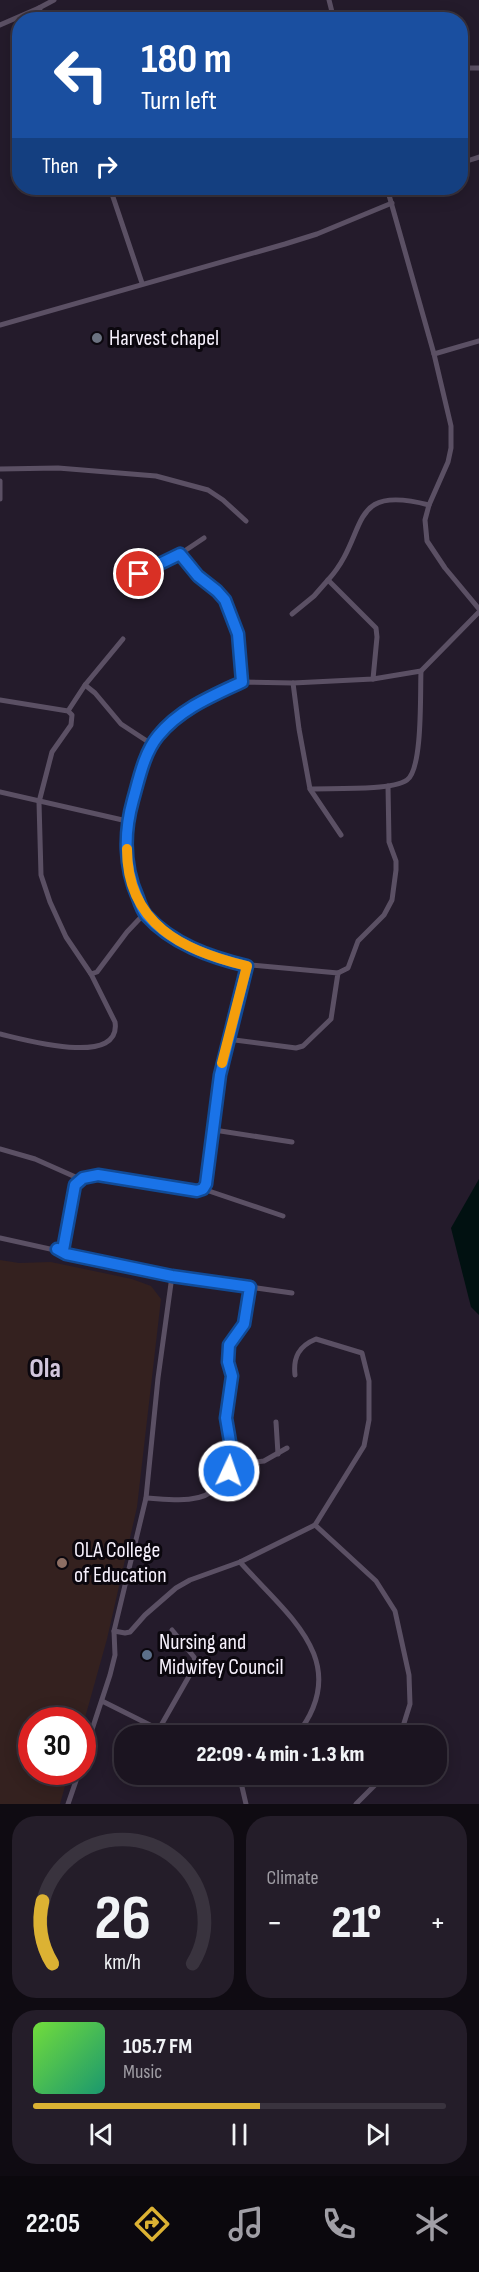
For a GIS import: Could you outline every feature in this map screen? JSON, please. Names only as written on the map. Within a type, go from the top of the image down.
[{"type":"street","points":[[30,12],[54,0]]},
{"type":"street","points":[[39,8],[41,12]]},
{"type":"street","points":[[112,195],[142,283]]},
{"type":"street","points":[[388,786],[389,842],[396,861],[392,900],[384,915],[358,941],[348,968],[338,973],[247,966],[197,951],[174,939],[145,913],[134,888],[127,860],[127,821],[141,770],[157,737],[174,720],[195,704],[242,682],[293,683],[373,678],[421,671],[479,611],[427,541],[425,520],[429,505],[441,481],[451,448],[451,426],[434,354],[389,195]]},
{"type":"street","points":[[0,325],[306,238],[392,203]]},
{"type":"street","points":[[434,354],[479,341]]},
{"type":"street","points":[[0,469],[58,468],[156,476],[208,490],[224,500],[246,521]]},
{"type":"street","points":[[0,484],[0,499]]},
{"type":"street","points":[[292,614],[314,597],[328,580],[348,552],[363,516],[375,503],[384,500],[406,499],[429,505]]},
{"type":"street","points":[[139,574],[180,554],[204,538]]},
{"type":"street","points":[[180,554],[198,576],[225,600],[238,634],[242,682]]},
{"type":"street","points":[[328,580],[376,628],[373,678]]},
{"type":"street","points":[[68,711],[85,685],[123,639]]},
{"type":"street","points":[[310,789],[388,786],[407,780],[413,772],[419,734],[421,671]]},
{"type":"street","points":[[293,683],[298,729],[310,789],[341,835]]},
{"type":"street","points":[[85,685],[95,693],[121,724],[153,745]]},
{"type":"street","points":[[0,700],[68,711],[72,715],[71,724],[52,752],[39,802],[42,875],[50,902],[66,937],[91,975],[115,1022],[116,1030],[112,1037],[103,1042],[85,1048],[72,1049],[0,1034]]},
{"type":"street","points":[[0,792],[127,821]]},
{"type":"street","points":[[91,975],[97,972],[127,932],[145,913]]},
{"type":"street","points":[[203,1189],[206,1184],[215,1108],[227,1039],[247,966]]},
{"type":"street","points":[[227,1039],[296,1048],[303,1046],[331,1019],[338,973]]},
{"type":"street","points":[[214,1130],[292,1142]]},
{"type":"street","points":[[0,1149],[35,1158],[80,1179],[98,1175],[197,1191],[203,1189],[283,1216]]},
{"type":"street","points":[[0,1238],[63,1250],[75,1185],[80,1179]]},
{"type":"street","points":[[57,1249],[66,1254],[172,1276],[292,1293]]},
{"type":"street","points":[[96,1719],[115,1654],[114,1631],[146,1498],[158,1378],[172,1276]]},
{"type":"street","points":[[234,1465],[226,1418],[232,1376],[228,1362],[229,1345],[244,1324],[250,1287]]},
{"type":"street","points":[[114,1631],[130,1632],[151,1609],[176,1588],[190,1580],[240,1562],[315,1525],[364,1446],[369,1420],[369,1381],[362,1353],[316,1339],[305,1344],[298,1351],[294,1364],[295,1376]]},
{"type":"street","points":[[276,1422],[278,1455]]},
{"type":"street","points":[[146,1498],[202,1496],[216,1488],[234,1465],[264,1461],[287,1448]]},
{"type":"street","points":[[315,1525],[376,1581],[395,1611],[409,1675],[410,1704],[403,1725]]},
{"type":"street","points":[[240,1562],[287,1612],[304,1635],[317,1660],[320,1680],[318,1696],[304,1725]]},
{"type":"street","points":[[161,1725],[196,1664],[194,1657],[172,1630]]},
{"type":"street","points":[[102,1701],[151,1725]]},
{"type":"street","points":[[68,1804],[75,1785]]},
{"type":"street","points":[[242,1785],[246,1804]]},
{"type":"street","points":[[356,1804],[373,1785]]},
{"type":"shaded area","points":[[479,1179],[479,1315],[471,1307],[451,1228]]},
{"type":"shaded area","name":"OLA College of Education","points":[[0,1260],[19,1263],[51,1262],[132,1279],[151,1286],[161,1299],[137,1507],[107,1639],[88,1707],[18,1707],[18,1785],[65,1785],[60,1804],[0,1804]]},
{"type":"slow traffic","points":[[127,849],[127,860],[134,888],[145,913],[174,939],[197,951],[247,966],[222,1063]]},
{"type":"place","name":"Harvest chapel","points":[[97,338]]},
{"type":"place","name":"OLA College of Education","points":[[62,1563]]},
{"type":"place","name":"Nursing and Midwifey Council","points":[[147,1655]]},
{"type":"district","name":"Ola","points":[[45,1368]]},
{"type":"route","points":[[139,574],[180,554],[198,576],[217,591],[225,600],[238,634],[242,682],[195,704],[157,737],[141,770],[127,821],[127,860],[134,888],[145,913],[174,939],[197,951],[247,966],[227,1039],[215,1108],[206,1184],[203,1189],[197,1191],[98,1175],[83,1178],[75,1185],[63,1250],[57,1249],[66,1254],[172,1276],[250,1287],[244,1324],[231,1339],[229,1345],[228,1362],[232,1376],[226,1418],[234,1465],[229,1471]]}]
